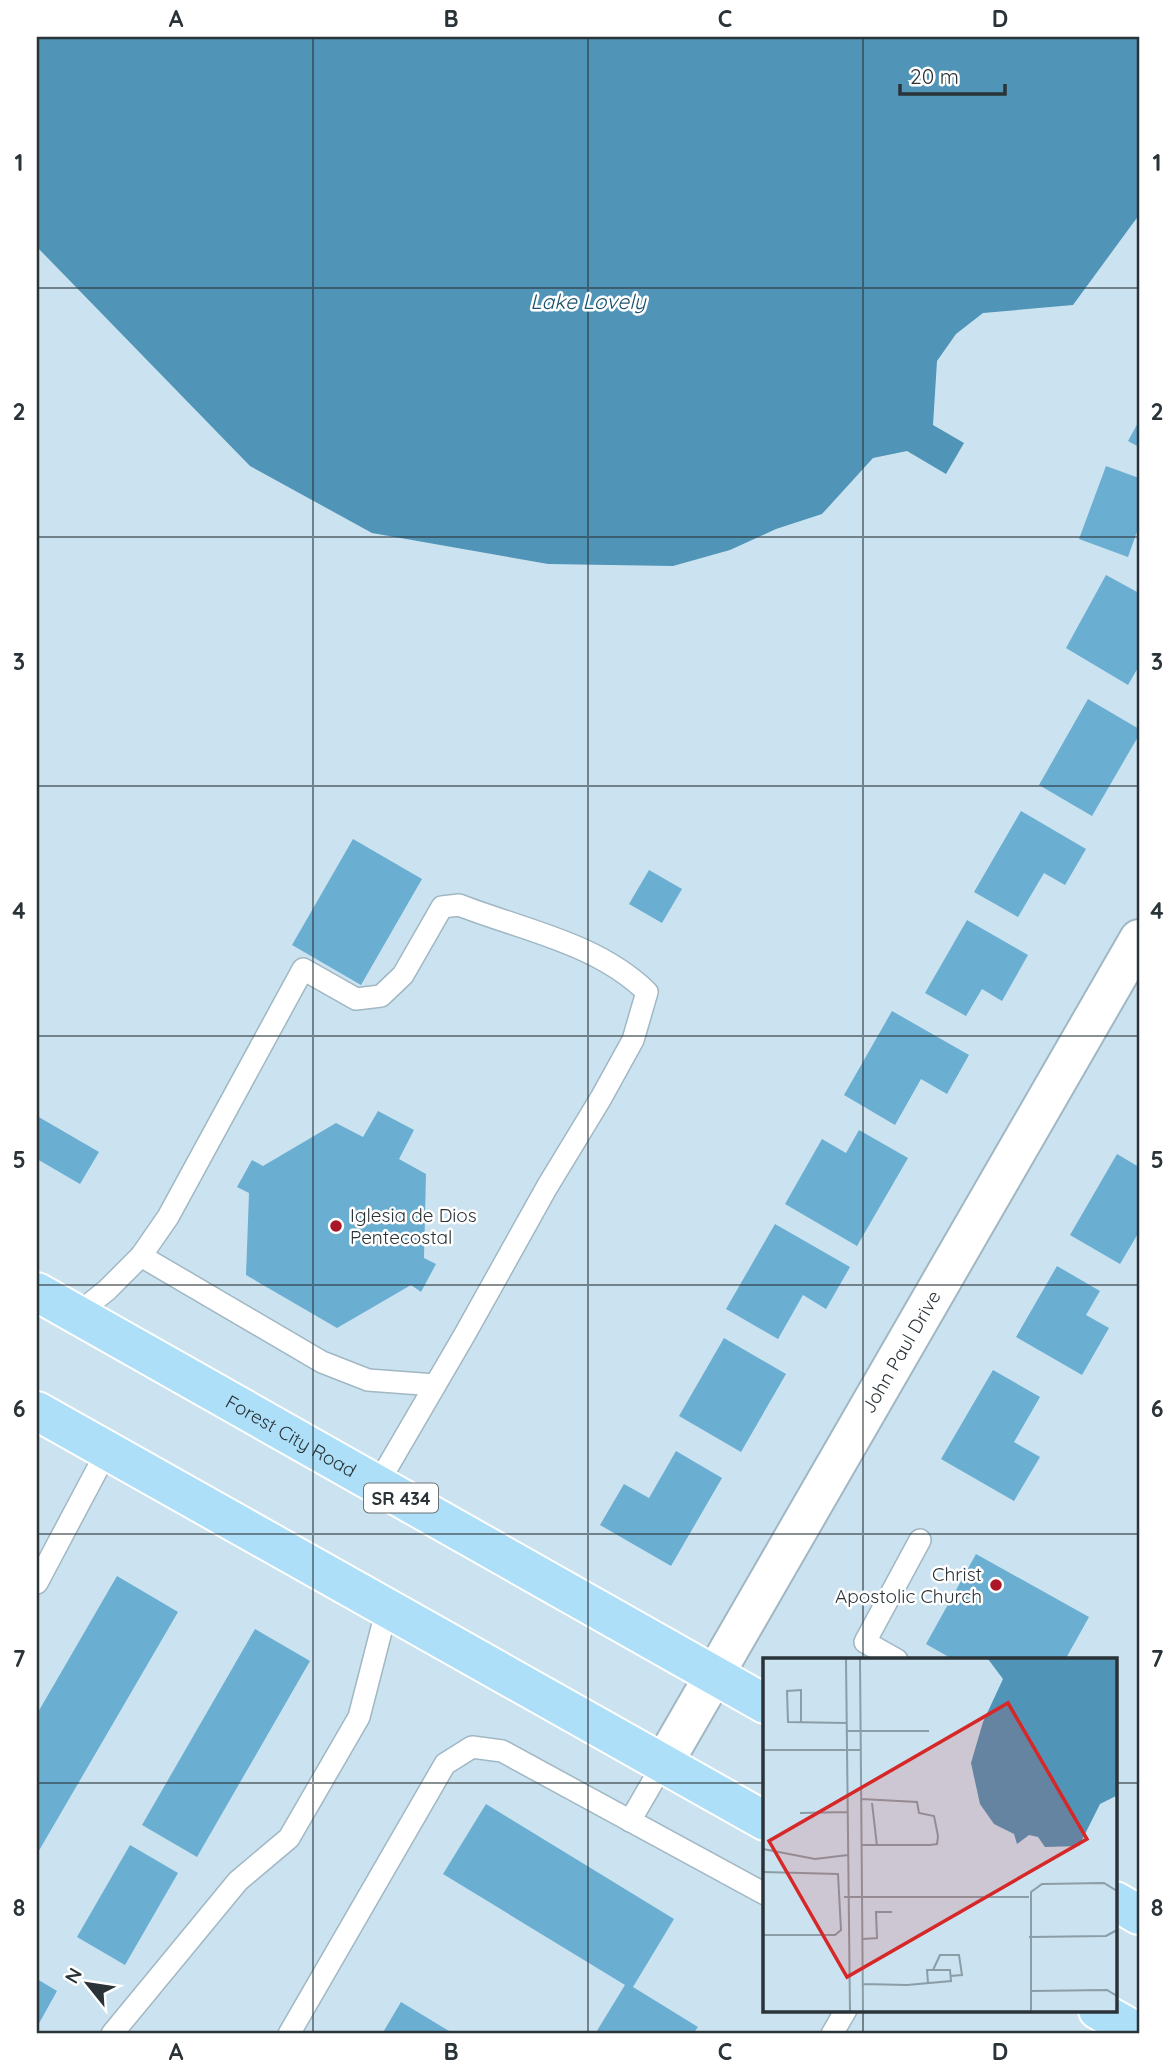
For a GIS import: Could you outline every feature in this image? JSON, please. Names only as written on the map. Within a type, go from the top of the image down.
[{"type":"main road","name":"Forest City Road","points":[[37,1292],[763,1703]]},
{"type":"main road","points":[[37,1411],[763,1820]]},
{"type":"main road","points":[[1116,1902],[1139,1915]]},
{"type":"main road","points":[[1100,2011],[1139,2033]]},
{"type":"street","name":"John Paul Drive","points":[[663,1764],[1139,939]]},
{"type":"lane","points":[[76,1315],[107,1290],[141,1256],[168,1217],[303,969],[356,999],[381,996],[402,975],[442,907],[459,905],[597,955],[630,975],[647,992],[634,1040],[377,1485]]},
{"type":"lane","points":[[141,1256],[322,1362],[368,1380],[435,1385]]},
{"type":"lane","points":[[37,1583],[107,1451]]},
{"type":"lane","points":[[893,1658],[865,1642],[920,1540]]},
{"type":"lane","points":[[112,2034],[239,1881],[289,1838],[359,1717],[387,1608]]},
{"type":"lane","points":[[289,2034],[445,1764],[472,1747],[502,1751],[763,1893]]},
{"type":"lane","points":[[631,1821],[663,1764]]},
{"type":"lane","points":[[832,2034],[845,2011]]},
{"type":"water","name":"Lake Lovely","points":[[37,37],[1138,37],[1139,215],[1073,305],[983,313],[956,334],[937,361],[933,425],[964,443],[946,474],[907,451],[873,458],[822,514],[776,529],[730,550],[673,566],[548,564],[372,533],[250,466],[37,247]]},
{"type":"building","points":[[1139,421],[1139,447],[1128,441]]},
{"type":"building","points":[[1106,466],[1139,478],[1139,526],[1128,557],[1079,539]]},
{"type":"building","points":[[1106,575],[1139,593],[1139,666],[1128,685],[1066,648]]},
{"type":"building","points":[[1088,699],[1139,729],[1139,735],[1092,816],[1039,785]]},
{"type":"building","points":[[1021,811],[1086,849],[1065,885],[1044,873],[1018,917],[974,892]]},
{"type":"building","points":[[353,839],[422,879],[361,985],[292,945]]},
{"type":"building","points":[[649,870],[682,889],[662,923],[629,904]]},
{"type":"building","points":[[967,920],[1028,955],[1002,1001],[982,989],[966,1016],[925,993]]},
{"type":"building","points":[[892,1011],[969,1055],[947,1094],[921,1079],[895,1125],[844,1095]]},
{"type":"building","name":"Iglesia de Dios Pentecostal","points":[[378,1111],[414,1130],[399,1159],[426,1174],[424,1258],[436,1264],[421,1292],[411,1285],[337,1328],[246,1275],[249,1193],[237,1187],[252,1160],[263,1166],[336,1123],[363,1137]]},
{"type":"building","points":[[37,1116],[99,1152],[80,1184],[37,1159]]},
{"type":"building","points":[[859,1130],[908,1158],[857,1246],[785,1204],[822,1139],[846,1153]]},
{"type":"building","points":[[1117,1154],[1139,1167],[1139,1232],[1120,1264],[1070,1235]]},
{"type":"building","points":[[775,1224],[850,1267],[826,1309],[803,1295],[778,1339],[726,1309]]},
{"type":"building","points":[[1057,1266],[1100,1291],[1086,1315],[1109,1328],[1082,1375],[1016,1337]]},
{"type":"building","points":[[724,1338],[786,1374],[741,1452],[679,1416]]},
{"type":"building","points":[[993,1370],[1040,1397],[1014,1442],[1040,1457],[1014,1501],[941,1459]]},
{"type":"building","points":[[676,1451],[722,1478],[671,1566],[600,1525],[624,1484],[649,1498]]},
{"type":"building","name":"Christ Apostolic Church","points":[[976,1554],[1089,1617],[1066,1658],[950,1658],[926,1644]]},
{"type":"building","points":[[117,1576],[178,1612],[37,1854],[37,1714]]},
{"type":"building","points":[[255,1629],[310,1661],[197,1857],[142,1825]]},
{"type":"building","points":[[486,1804],[674,1919],[633,1987],[698,2027],[693,2034],[595,2034],[625,1985],[443,1874]]},
{"type":"building","points":[[130,1845],[178,1873],[125,1965],[77,1937]]},
{"type":"building","points":[[37,1979],[57,1991],[37,2027]]},
{"type":"building","points":[[401,2002],[454,2034],[382,2034]]},
{"type":"place","name":"Iglesia de Dios Pentecostal","points":[[336,1226]]},
{"type":"place","name":"Christ Apostolic Church","points":[[996,1585]]}]
